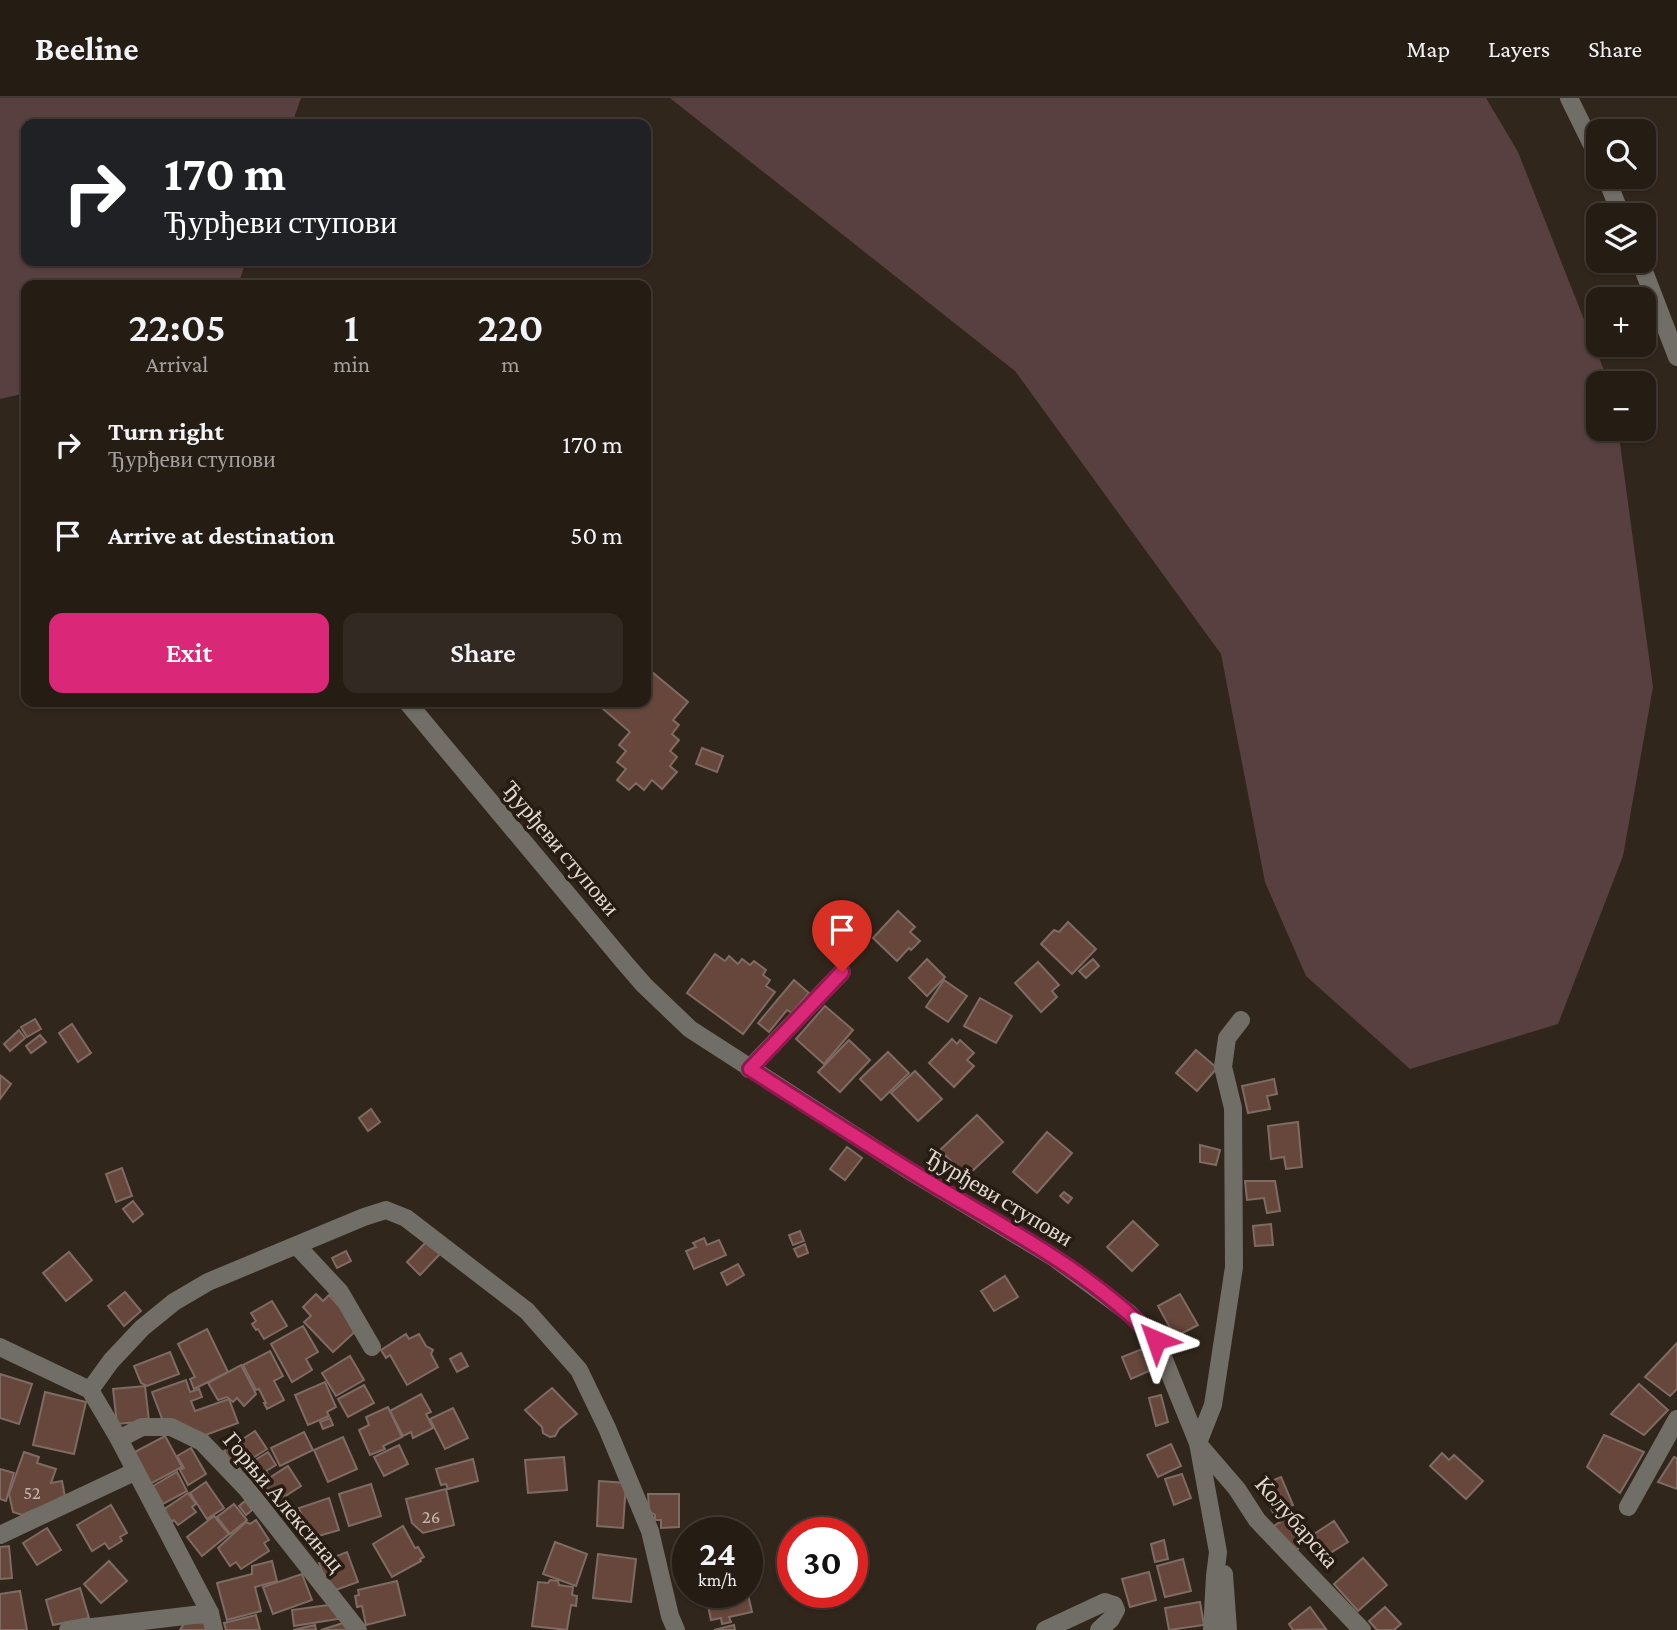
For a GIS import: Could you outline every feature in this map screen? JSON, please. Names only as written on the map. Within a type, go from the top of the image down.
[{"type":"street","points":[[1569,98],[1586,133]]},
{"type":"street","points":[[1645,273],[1677,357]]},
{"type":"street","name":"Ђурђеви ступови","points":[[411,707],[641,982],[690,1029],[905,1168],[1053,1257],[1129,1312],[1156,1340],[1198,1443],[1218,1552],[1212,1630]]},
{"type":"street","points":[[750,1069],[842,972]]},
{"type":"street","points":[[1198,1443],[1213,1405],[1234,1267],[1233,1108],[1223,1067],[1227,1038],[1241,1020]]},
{"type":"street","points":[[90,1390],[111,1361],[142,1328],[174,1302],[208,1282],[364,1217],[386,1210],[406,1218],[527,1311],[579,1370],[607,1428],[650,1531],[670,1616],[676,1630]]},
{"type":"street","points":[[297,1246],[340,1292],[372,1347]]},
{"type":"street","points":[[0,1347],[90,1390],[119,1439],[212,1621],[68,1630]]},
{"type":"street","points":[[1628,1507],[1677,1419]]},
{"type":"street","name":"Горњи Алексинац","points":[[119,1439],[142,1427],[171,1427],[202,1442],[246,1488],[358,1630]]},
{"type":"street","name":"Колубарска","points":[[1198,1443],[1237,1489],[1257,1520],[1362,1630]]},
{"type":"street","points":[[0,1535],[134,1472]]},
{"type":"street","points":[[1218,1552],[1225,1581],[1228,1630]]},
{"type":"street","points":[[1045,1630],[1105,1602],[1114,1605],[1116,1610],[1111,1619],[1099,1630]]},
{"type":"shaded area","points":[[0,98],[301,98],[294,119],[21,119],[21,266],[244,266],[240,280],[21,280],[21,394],[0,399]]},
{"type":"shaded area","points":[[670,98],[1486,98],[1518,152],[1586,325],[1586,357],[1599,357],[1604,371],[1586,371],[1586,441],[1620,441],[1653,687],[1623,856],[1558,1024],[1410,1069],[1306,976],[1265,882],[1221,654],[1015,371]]},
{"type":"building","points":[[651,671],[688,702],[673,720],[679,725],[672,734],[679,740],[670,751],[677,757],[670,766],[677,772],[662,789],[652,780],[644,790],[636,783],[629,790],[617,780],[626,769],[617,762],[626,751],[619,745],[630,732],[601,707],[651,707]]},
{"type":"building","points":[[702,748],[723,756],[717,772],[696,764]]},
{"type":"building","points":[[898,911],[915,927],[910,932],[920,941],[897,961],[873,938]]},
{"type":"building","points":[[1068,922],[1096,949],[1072,974],[1041,944],[1054,930],[1059,932]]},
{"type":"building","points":[[715,954],[725,961],[729,956],[738,964],[742,959],[750,965],[754,961],[766,970],[763,975],[770,980],[766,986],[775,992],[743,1034],[687,993]]},
{"type":"building","points":[[927,959],[945,977],[927,996],[909,978]]},
{"type":"building","points":[[1093,959],[1099,966],[1086,978],[1079,971]]},
{"type":"building","points":[[1038,962],[1059,985],[1052,991],[1057,997],[1041,1012],[1015,983]]},
{"type":"building","points":[[794,980],[809,993],[792,1013],[787,1010],[769,1032],[758,1023]]},
{"type":"building","points":[[944,980],[967,996],[948,1022],[926,1007]]},
{"type":"building","points":[[980,998],[1012,1016],[996,1043],[964,1026]]},
{"type":"building","points":[[825,1006],[853,1030],[824,1064],[796,1039]]},
{"type":"building","points":[[35,1019],[41,1029],[27,1037],[21,1027]]},
{"type":"building","points":[[72,1024],[91,1053],[78,1062],[59,1033]]},
{"type":"building","points":[[19,1030],[25,1038],[10,1051],[4,1044]]},
{"type":"building","points":[[40,1035],[46,1042],[31,1053],[26,1046]]},
{"type":"building","points":[[952,1039],[957,1044],[960,1040],[974,1053],[967,1060],[974,1066],[954,1087],[929,1063]]},
{"type":"building","points":[[849,1040],[870,1060],[840,1092],[818,1072]]},
{"type":"building","points":[[1196,1050],[1217,1068],[1197,1091],[1176,1073]]},
{"type":"building","points":[[888,1052],[909,1073],[881,1100],[860,1079]]},
{"type":"building","points":[[915,1071],[942,1099],[918,1121],[891,1093]]},
{"type":"building","points":[[0,1075],[11,1084],[0,1099]]},
{"type":"building","points":[[1274,1079],[1277,1094],[1267,1096],[1270,1109],[1248,1113],[1242,1086]]},
{"type":"building","points":[[371,1109],[380,1122],[368,1131],[359,1118]]},
{"type":"building","points":[[977,1115],[1003,1142],[966,1177],[940,1150]]},
{"type":"building","points":[[1298,1122],[1302,1167],[1286,1169],[1284,1157],[1271,1159],[1268,1126]]},
{"type":"building","points":[[1047,1132],[1072,1153],[1037,1193],[1013,1172]]},
{"type":"building","points":[[1200,1145],[1220,1150],[1216,1165],[1200,1162]]},
{"type":"building","points":[[847,1147],[862,1158],[845,1180],[830,1169]]},
{"type":"building","points":[[122,1168],[132,1196],[116,1202],[106,1174]]},
{"type":"building","points":[[1245,1181],[1275,1181],[1280,1211],[1267,1213],[1264,1198],[1247,1200]]},
{"type":"building","points":[[1064,1192],[1072,1198],[1068,1203],[1060,1196]]},
{"type":"building","points":[[133,1201],[143,1214],[133,1222],[123,1209]]},
{"type":"building","points":[[1133,1221],[1158,1245],[1132,1271],[1107,1247]]},
{"type":"building","points":[[1271,1224],[1273,1245],[1255,1246],[1253,1226]]},
{"type":"building","points":[[800,1231],[804,1241],[793,1245],[789,1235]]},
{"type":"building","points":[[704,1238],[707,1245],[719,1240],[726,1255],[694,1269],[686,1251],[696,1247],[693,1243]]},
{"type":"building","points":[[428,1240],[441,1253],[420,1275],[407,1262]]},
{"type":"building","points":[[805,1244],[808,1253],[798,1257],[794,1249]]},
{"type":"building","points":[[346,1251],[351,1261],[337,1268],[332,1258]]},
{"type":"building","points":[[69,1252],[92,1280],[66,1301],[43,1273]]},
{"type":"building","points":[[738,1264],[744,1275],[727,1285],[721,1273]]},
{"type":"building","points":[[1005,1276],[1018,1297],[994,1311],[981,1291]]},
{"type":"building","points":[[125,1292],[141,1311],[124,1326],[108,1306]]},
{"type":"building","points":[[316,1294],[323,1301],[329,1295],[359,1328],[333,1352],[304,1322],[311,1316],[303,1307]]},
{"type":"building","points":[[1180,1294],[1198,1325],[1175,1337],[1158,1306]]},
{"type":"building","points":[[272,1301],[287,1326],[264,1339],[252,1324],[256,1321],[251,1313]]},
{"type":"building","points":[[303,1326],[318,1352],[306,1359],[312,1370],[292,1382],[271,1344]]},
{"type":"building","points":[[207,1329],[228,1372],[194,1389],[190,1379],[195,1377],[178,1344]]},
{"type":"building","points":[[406,1334],[409,1339],[419,1334],[426,1346],[433,1350],[431,1354],[438,1367],[407,1385],[390,1355],[386,1358],[381,1350]]},
{"type":"building","points":[[1677,1343],[1677,1389],[1670,1396],[1645,1377]]},
{"type":"building","points":[[1147,1347],[1156,1368],[1131,1379],[1122,1357]]},
{"type":"building","points":[[270,1351],[283,1376],[274,1381],[284,1400],[267,1409],[259,1389],[256,1390],[243,1365]]},
{"type":"building","points":[[170,1352],[179,1374],[147,1386],[141,1383],[134,1366]]},
{"type":"building","points":[[461,1353],[468,1366],[457,1372],[450,1359]]},
{"type":"building","points":[[350,1356],[364,1380],[336,1396],[322,1373]]},
{"type":"building","points":[[241,1365],[256,1394],[244,1406],[237,1398],[233,1402],[227,1397],[218,1400],[208,1383]]},
{"type":"building","points":[[0,1374],[32,1384],[19,1424],[0,1418]]},
{"type":"building","points":[[186,1380],[190,1392],[199,1389],[202,1397],[191,1401],[195,1411],[229,1399],[238,1423],[203,1436],[164,1424],[152,1392]]},
{"type":"building","points":[[325,1382],[336,1407],[327,1412],[329,1416],[308,1425],[295,1395]]},
{"type":"building","points":[[1639,1384],[1668,1410],[1644,1435],[1611,1414]]},
{"type":"building","points":[[364,1385],[374,1403],[348,1417],[338,1399]]},
{"type":"building","points":[[145,1386],[149,1421],[117,1424],[113,1389]]},
{"type":"building","points":[[552,1388],[577,1414],[559,1429],[555,1436],[550,1437],[543,1433],[542,1427],[525,1410]]},
{"type":"building","points":[[45,1392],[86,1402],[74,1454],[33,1445]]},
{"type":"building","points":[[421,1394],[431,1412],[426,1414],[433,1428],[413,1438],[411,1432],[403,1436],[390,1411]]},
{"type":"building","points":[[1161,1395],[1168,1422],[1156,1426],[1149,1398]]},
{"type":"building","points":[[388,1407],[402,1437],[383,1446],[385,1449],[370,1455],[359,1430],[369,1425],[366,1417]]},
{"type":"building","points":[[453,1408],[468,1438],[445,1449],[430,1419]]},
{"type":"building","points":[[330,1418],[333,1425],[323,1429],[320,1422]]},
{"type":"building","points":[[255,1431],[267,1449],[236,1469],[224,1451]]},
{"type":"building","points":[[304,1432],[313,1450],[280,1466],[271,1448]]},
{"type":"building","points":[[1604,1435],[1644,1452],[1620,1493],[1587,1467]]},
{"type":"building","points":[[165,1436],[182,1467],[150,1484],[133,1453]]},
{"type":"building","points":[[343,1437],[357,1469],[328,1482],[314,1450]]},
{"type":"building","points":[[1171,1444],[1181,1466],[1158,1477],[1147,1455]]},
{"type":"building","points":[[399,1445],[408,1464],[384,1476],[374,1457]]},
{"type":"building","points":[[191,1448],[206,1474],[188,1485],[180,1470],[184,1468],[177,1456]]},
{"type":"building","points":[[24,1452],[39,1457],[37,1463],[56,1469],[51,1483],[62,1481],[65,1497],[22,1515],[13,1512],[9,1494]]},
{"type":"building","points":[[268,1452],[276,1465],[266,1471],[268,1474],[245,1482],[237,1471]]},
{"type":"building","points":[[1442,1453],[1449,1460],[1454,1455],[1483,1481],[1466,1499],[1430,1466]]},
{"type":"building","points":[[564,1457],[567,1490],[528,1493],[525,1460]]},
{"type":"building","points":[[1674,1457],[1677,1458],[1677,1489],[1658,1482]]},
{"type":"building","points":[[473,1459],[478,1481],[448,1489],[446,1484],[441,1485],[436,1469]]},
{"type":"building","points":[[288,1466],[301,1486],[276,1502],[263,1482]]},
{"type":"building","points":[[0,1469],[14,1473],[6,1501],[0,1499]]},
{"type":"building","points":[[177,1472],[187,1491],[163,1504],[153,1486]]},
{"type":"building","points":[[1182,1474],[1191,1498],[1174,1505],[1165,1479]]},
{"type":"building","points":[[1281,1477],[1293,1505],[1273,1513],[1262,1485]]},
{"type":"building","points":[[599,1481],[626,1483],[623,1528],[597,1526]]},
{"type":"building","points":[[206,1482],[224,1508],[207,1519],[190,1493]]},
{"type":"building","points":[[371,1484],[381,1516],[349,1526],[339,1494]]},
{"type":"building","points":[[446,1489],[454,1525],[423,1533],[412,1523],[406,1499]]},
{"type":"building","points":[[188,1493],[196,1504],[192,1507],[196,1512],[178,1525],[174,1520],[172,1522],[163,1510]]},
{"type":"building","points":[[648,1494],[679,1494],[679,1517],[672,1517],[672,1527],[661,1528],[661,1520],[655,1520],[655,1515],[649,1511]]},
{"type":"building","points":[[329,1498],[339,1530],[308,1539],[305,1529],[300,1530],[296,1518],[302,1516],[299,1508]]},
{"type":"building","points":[[245,1501],[252,1510],[246,1515],[239,1506]]},
{"type":"building","points":[[234,1504],[247,1520],[230,1534],[217,1517]]},
{"type":"building","points":[[111,1505],[127,1533],[120,1537],[122,1541],[109,1549],[105,1543],[92,1551],[77,1525]]},
{"type":"building","points":[[214,1516],[229,1534],[202,1556],[187,1537]]},
{"type":"building","points":[[1289,1516],[1305,1540],[1297,1550],[1271,1528]]},
{"type":"building","points":[[256,1520],[269,1540],[264,1543],[269,1551],[241,1569],[236,1562],[230,1566],[218,1548],[246,1522],[250,1524]]},
{"type":"building","points":[[1334,1521],[1348,1542],[1327,1555],[1314,1534]]},
{"type":"building","points":[[403,1526],[415,1548],[418,1547],[424,1557],[392,1577],[373,1544]]},
{"type":"building","points":[[47,1528],[61,1550],[37,1565],[23,1543]]},
{"type":"building","points":[[1164,1540],[1168,1559],[1155,1562],[1151,1544]]},
{"type":"building","points":[[555,1542],[587,1554],[576,1586],[543,1574]]},
{"type":"building","points":[[9,1546],[12,1578],[0,1579],[0,1547]]},
{"type":"building","points":[[347,1552],[358,1582],[330,1592],[319,1563]]},
{"type":"building","points":[[598,1554],[636,1559],[631,1602],[593,1598]]},
{"type":"building","points":[[1363,1558],[1387,1585],[1358,1611],[1334,1584]]},
{"type":"building","points":[[1183,1559],[1191,1591],[1165,1597],[1157,1566]]},
{"type":"building","points":[[109,1561],[127,1581],[101,1603],[84,1584]]},
{"type":"building","points":[[272,1561],[277,1581],[255,1587],[261,1611],[227,1620],[217,1583],[252,1574],[252,1566]]},
{"type":"building","points":[[1149,1572],[1156,1600],[1130,1607],[1122,1579]]},
{"type":"building","points":[[302,1574],[312,1600],[273,1614],[263,1587]]},
{"type":"building","points":[[550,1580],[558,1581],[559,1585],[573,1587],[572,1595],[577,1596],[576,1606],[571,1605],[567,1630],[532,1626],[538,1582],[548,1583]]},
{"type":"building","points":[[397,1581],[405,1615],[366,1625],[362,1606],[357,1607],[355,1596],[359,1595],[358,1590]]},
{"type":"building","points":[[80,1588],[89,1618],[53,1625],[46,1600]]},
{"type":"building","points":[[20,1591],[27,1630],[0,1630],[0,1594]]},
{"type":"building","points":[[1200,1602],[1204,1625],[1169,1630],[1165,1608]]},
{"type":"building","points":[[336,1604],[338,1619],[294,1626],[292,1610]]},
{"type":"building","points":[[1310,1607],[1326,1629],[1293,1630],[1289,1624]]},
{"type":"building","points":[[1385,1607],[1401,1624],[1394,1630],[1377,1630],[1369,1621]]},
{"type":"building","points":[[708,1608],[751,1608],[752,1612],[729,1617],[731,1622],[722,1624],[721,1618],[711,1620]]},
{"type":"building","points":[[256,1615],[260,1630],[226,1630],[224,1623]]},
{"type":"building","points":[[185,1622],[209,1623],[210,1630],[180,1630]]},
{"type":"building","points":[[346,1622],[349,1630],[321,1630]]},
{"type":"building","points":[[315,1625],[316,1630],[293,1630]]},
{"type":"building","points":[[734,1625],[735,1630],[714,1630]]},
{"type":"route","points":[[842,972],[750,1069],[905,1168],[1053,1257],[1129,1312],[1156,1340]]}]
